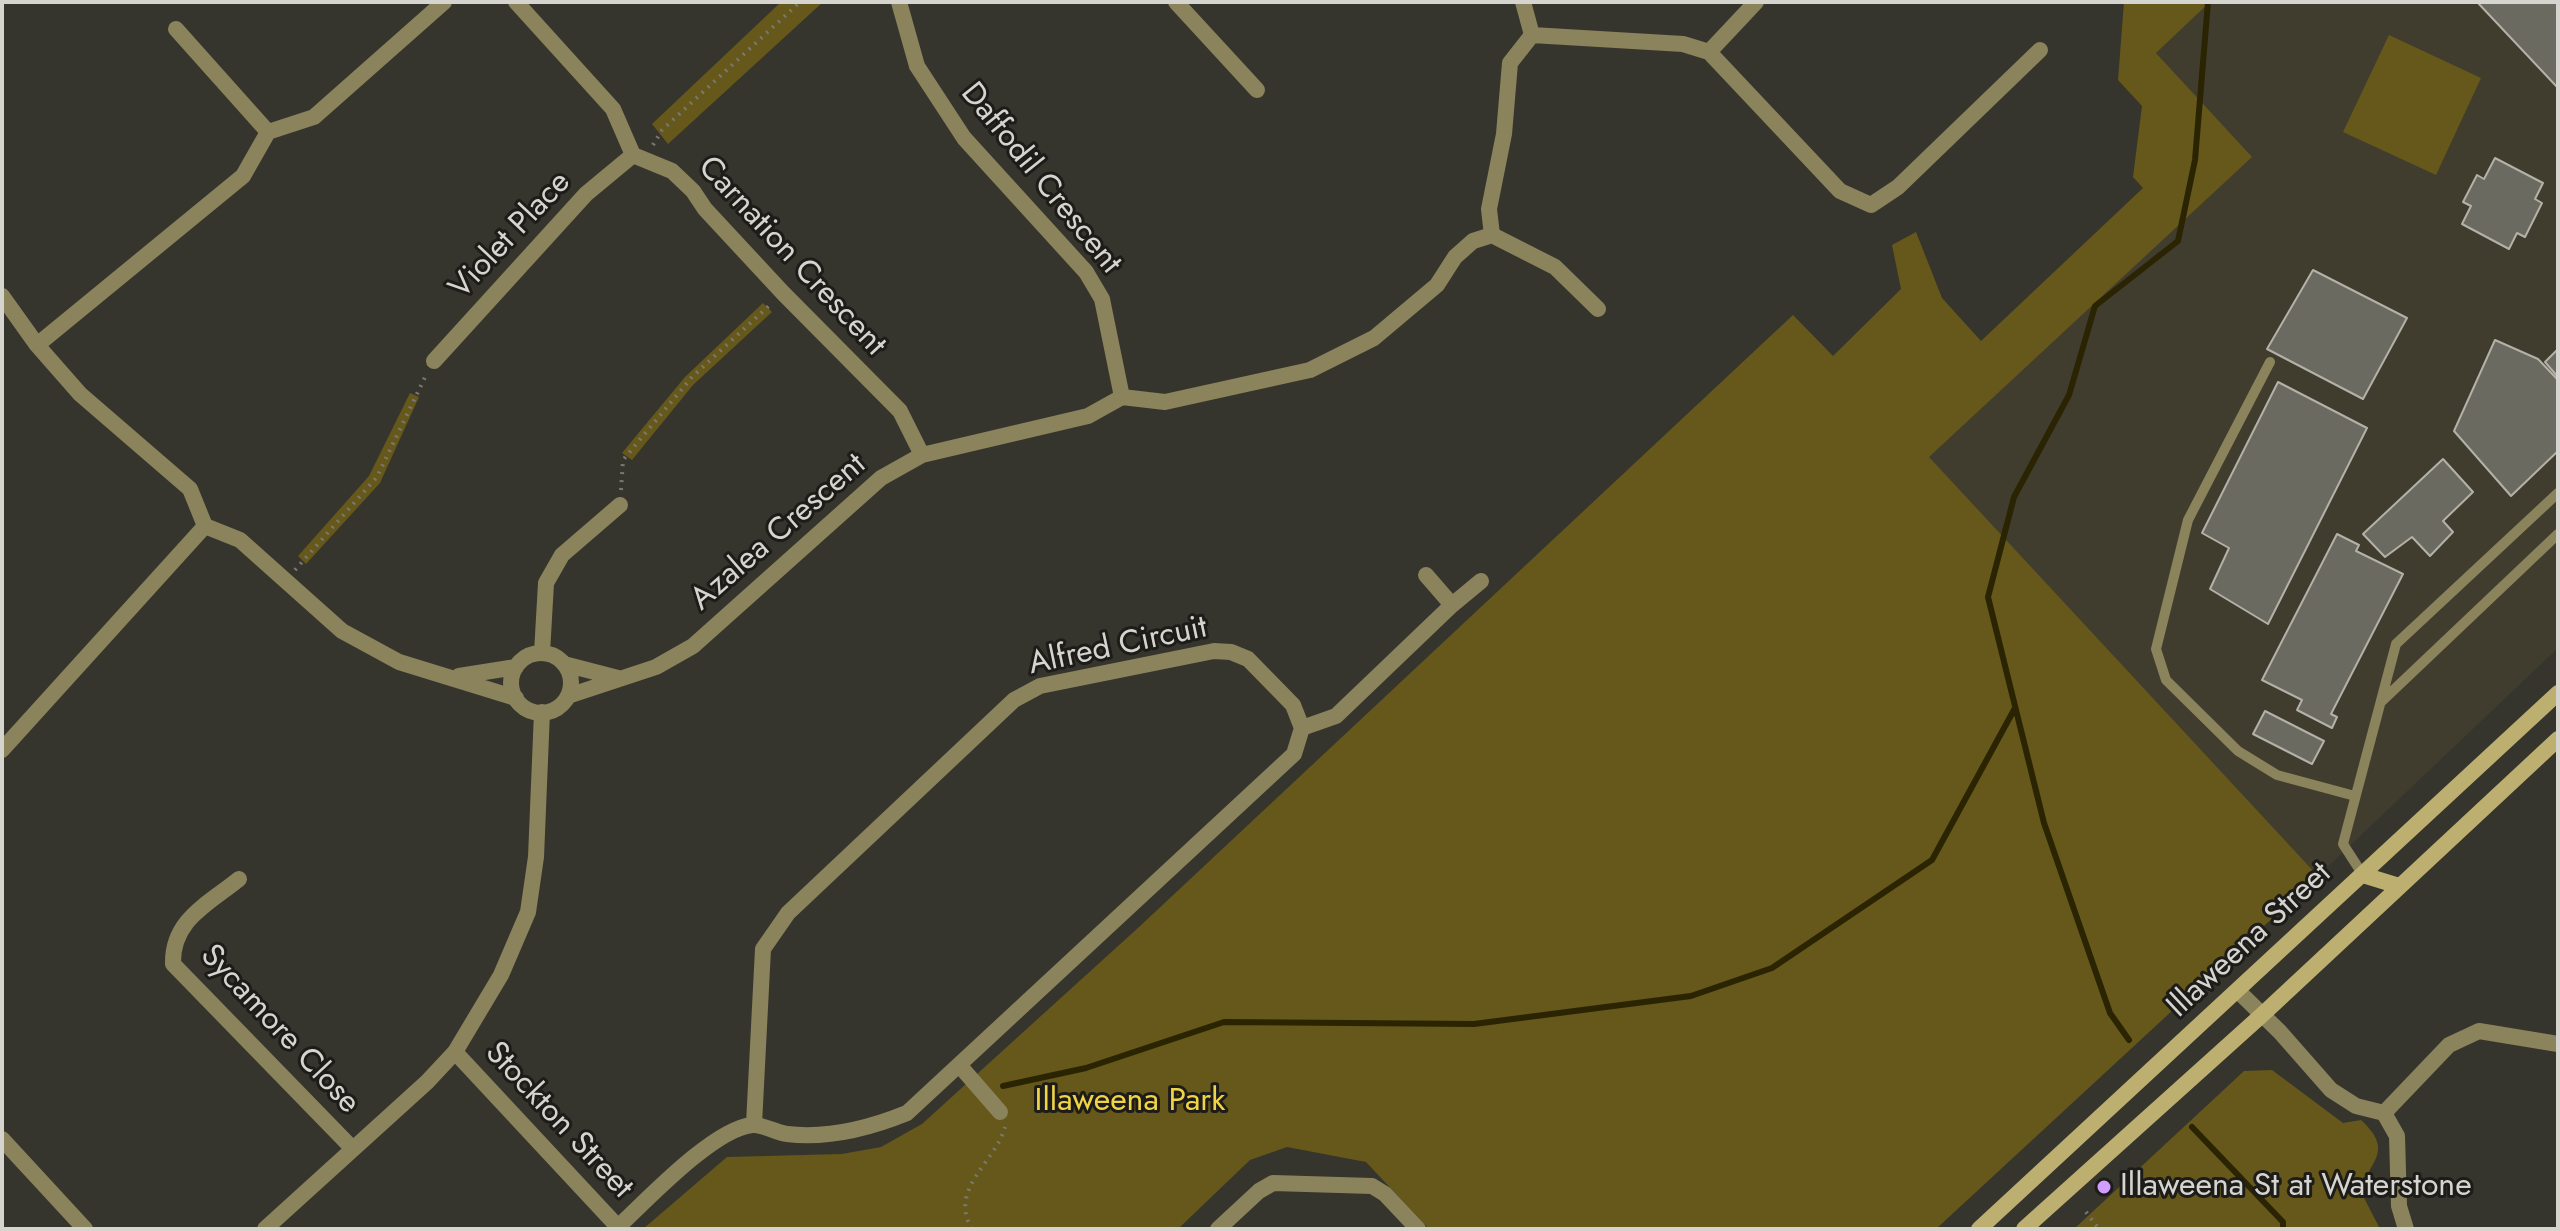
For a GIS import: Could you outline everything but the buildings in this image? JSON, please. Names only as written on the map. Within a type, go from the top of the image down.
[{"type":"main road","name":"Illaweena Street","points":[[1979,1229],[2558,693]]},
{"type":"main road","name":"Illaweena Street","points":[[2024,1229],[2263,1014],[2558,739]]},
{"type":"main road","points":[[2363,875],[2399,886]]},
{"type":"street","points":[[37,345],[243,176],[268,132],[314,117],[444,2]]},
{"type":"street","points":[[516,2],[613,109],[638,157]]},
{"type":"street","name":"Daffodil Crescent","points":[[899,2],[917,66],[964,138],[1086,272],[1102,299],[1122,397]]},
{"type":"street","points":[[1176,2],[1257,90]]},
{"type":"street","points":[[1523,2],[1532,35]]},
{"type":"street","points":[[1709,52],[1756,2]]},
{"type":"street","points":[[176,29],[268,132]]},
{"type":"street","points":[[1492,235],[1489,209],[1504,134],[1510,63],[1532,35]]},
{"type":"street","points":[[1532,35],[1683,44],[1709,52],[1840,191],[1871,205],[1898,187],[2040,50]]},
{"type":"street","name":"Carnation Crescent","points":[[638,157],[672,171],[693,191],[705,209],[783,293],[900,411],[922,455]]},
{"type":"street","name":"Violet Place","points":[[434,361],[586,194],[638,157]]},
{"type":"street","points":[[1122,397],[1165,402],[1310,370],[1374,338],[1437,285],[1455,257],[1473,241],[1492,235],[1555,267],[1598,309]]},
{"type":"street","points":[[2,296],[37,345],[80,394],[190,489],[205,526],[240,540],[342,631],[399,662],[516,698],[527,709],[542,712],[557,707],[568,696],[571,679],[564,664]]},
{"type":"street","name":"Azalea Crescent","points":[[568,696],[656,667],[693,646],[881,478],[922,455],[1088,416],[1122,397]]},
{"type":"street","points":[[542,653],[546,583],[562,555],[620,505]]},
{"type":"street","points":[[2,750],[205,526]]},
{"type":"street","points":[[1426,575],[1452,605]]},
{"type":"street","points":[[617,1228],[683,1167],[729,1132],[754,1124],[787,1134],[865,1131],[907,1113],[1294,754],[1302,728],[1336,716],[1481,581]]},
{"type":"street","name":"Alfred Circuit","points":[[754,1124],[763,949],[788,913],[1014,700],[1040,686],[1214,651],[1231,652],[1248,659],[1293,705],[1302,728]]},
{"type":"street","points":[[516,698],[511,682],[516,667],[527,656],[542,653],[564,664],[620,678]]},
{"type":"street","points":[[453,677],[516,667]]},
{"type":"street","points":[[265,1229],[455,1052],[501,975],[528,912],[536,857],[542,712]]},
{"type":"street","name":"Sycamore Close","points":[[239,879],[183,925],[173,942],[173,964],[353,1149]]},
{"type":"street","points":[[2238,991],[2263,1014],[2331,1090],[2356,1106],[2384,1113],[2397,1136],[2399,1206],[2406,1229]]},
{"type":"street","points":[[2384,1113],[2449,1045],[2479,1031],[2558,1044]]},
{"type":"street","name":"Stockton Street","points":[[455,1052],[617,1228]]},
{"type":"street","points":[[960,1066],[1003,1116]]},
{"type":"street","points":[[2,1139],[85,1229]]},
{"type":"street","points":[[1218,1229],[1259,1191],[1273,1183],[1372,1186],[1385,1194],[1418,1229]]},
{"type":"lane","points":[[2270,362],[2188,520],[2156,649],[2166,680],[2238,751],[2277,775],[2355,796]]},
{"type":"lane","points":[[2363,875],[2343,844],[2396,644],[2558,493]]},
{"type":"lane","points":[[2381,702],[2558,534]]},
{"type":"path","points":[[638,157],[662,130],[800,2]]},
{"type":"path","points":[[620,505],[623,460],[692,377],[783,293]]},
{"type":"path","points":[[287,580],[377,477],[434,361]]},
{"type":"path","points":[[972,1229],[963,1208],[965,1192],[998,1146],[1003,1116]]},
{"type":"path","points":[[2086,1212],[2099,1229]]},
{"type":"shaded area","points":[[2210,2],[2558,2],[2558,648],[2318,876],[1928,457],[2251,157],[2156,53]]},
{"type":"green space","points":[[781,2],[823,2],[668,144],[652,124]]},
{"type":"green space","name":"Illaweena Park","points":[[2124,2],[2210,2],[2156,53],[2252,157],[1929,457],[2318,876],[1936,1229],[1429,1229],[1366,1162],[1287,1147],[1250,1160],[1178,1229],[643,1229],[727,1157],[842,1154],[881,1147],[922,1124],[1139,927],[1793,315],[1833,356],[1901,289],[1892,245],[1916,232],[1942,298],[1981,341],[2143,188],[2133,177],[2142,106],[2118,80]]},
{"type":"green space","points":[[2389,35],[2481,78],[2436,175],[2343,132]]},
{"type":"green space","points":[[763,303],[772,312],[693,385],[632,460],[622,453],[685,377]]},
{"type":"green space","points":[[410,393],[419,397],[380,483],[306,564],[298,556],[369,476]]},
{"type":"green space","points":[[2272,1070],[2343,1123],[2361,1120],[2376,1138],[2378,1153],[2359,1188],[2380,1229],[2074,1229],[2244,1071]]},
{"type":"waterway","points":[[2129,1040],[2110,1013],[2044,823],[1988,597],[2014,497],[2069,395],[2095,306],[2178,241],[2195,160],[2208,2]]},
{"type":"waterway","points":[[1003,1086],[1086,1068],[1224,1022],[1474,1024],[1691,996],[1772,968],[1932,860],[2015,708]]},
{"type":"waterway","points":[[2192,1127],[2283,1222],[2283,1229]]},
{"type":"place","name":"Illaweena St at Waterstone","points":[[2104,1187]]}]
